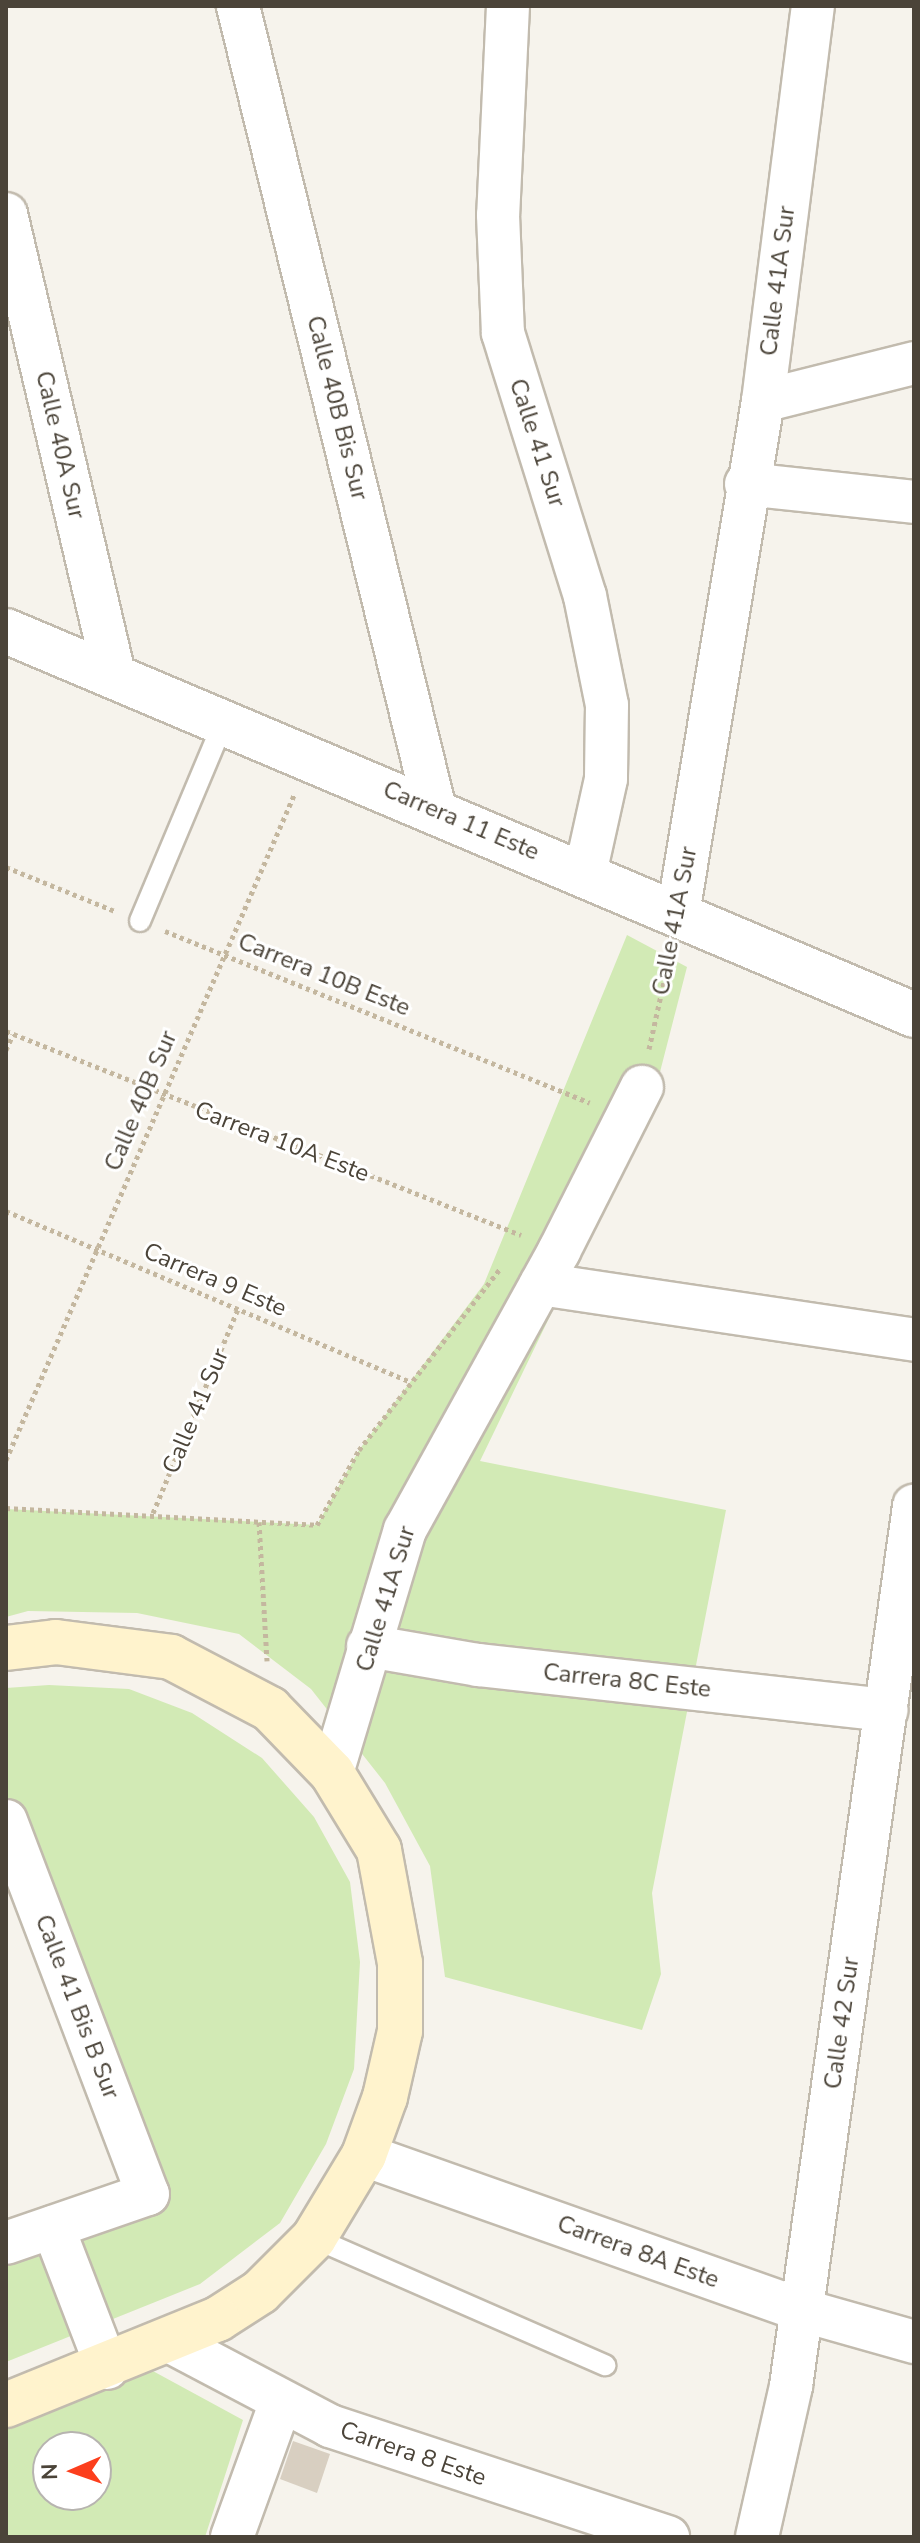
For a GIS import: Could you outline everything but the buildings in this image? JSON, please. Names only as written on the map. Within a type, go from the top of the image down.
[{"type":"main road","points":[[6,1648],[56,1642],[171,1657],[270,1709],[332,1773],[379,1850],[400,1963],[400,2031],[364,2155],[314,2238],[260,2292],[171,2342],[6,2405]]},
{"type":"street","name":"Calle 40B Bis Sur","points":[[238,6],[435,810]]},
{"type":"street","name":"Calle 41 Sur","points":[[508,6],[498,215],[503,333],[585,596],[607,705],[606,779],[585,874]]},
{"type":"street","name":"Calle 41A Sur","points":[[678,913],[746,484],[763,401],[813,6]]},
{"type":"street","name":"Calle 40A Sur","points":[[6,214],[114,675]]},
{"type":"street","points":[[763,401],[914,363]]},
{"type":"street","points":[[746,484],[914,502]]},
{"type":"street","name":"Carrera 11 Este","points":[[6,631],[914,1015]]},
{"type":"street","name":"Calle 41A Sur","points":[[332,1773],[405,1530],[550,1268],[635,1103]]},
{"type":"street","points":[[550,1268],[914,1340]]},
{"type":"street","name":"Calle 42 Sur","points":[[757,2537],[788,2401],[914,1506]]},
{"type":"street","name":"Carrera 8C Este","points":[[368,1646],[478,1665],[887,1710]]},
{"type":"street","name":"Calle 41 Bis B Sur","points":[[6,1821],[148,2194],[53,2227]]},
{"type":"street","name":"Carrera 8A Este","points":[[364,2155],[801,2310],[914,2342]]},
{"type":"street","points":[[6,2243],[53,2227],[107,2368]]},
{"type":"street","name":"Carrera 8 Este","points":[[171,2342],[281,2402],[380,2445],[668,2537]]},
{"type":"street","points":[[232,2537],[281,2402]]},
{"type":"lane","points":[[140,921],[224,721]]},
{"type":"lane","points":[[314,2238],[605,2365]]},
{"type":"path","name":"Calle 40B Sur","points":[[6,1460],[310,757]]},
{"type":"path","name":"Carrera 10B Este","points":[[6,867],[225,954],[635,1103]]},
{"type":"path","name":"Calle 41A Sur","points":[[635,1103],[678,913]]},
{"type":"path","name":"Carrera 10A Este","points":[[9,1032],[163,1096],[550,1268]]},
{"type":"path","points":[[6,1050],[9,1032]]},
{"type":"path","name":"Carrera 9 Este","points":[[6,1211],[409,1381]]},
{"type":"path","points":[[6,1508],[153,1513],[317,1525],[359,1450],[409,1381],[503,1266]]},
{"type":"path","name":"Calle 41 Sur","points":[[153,1513],[238,1309]]},
{"type":"path","points":[[259,1522],[270,1709]]},
{"type":"green space","points":[[627,935],[687,967],[651,1107],[480,1461],[726,1510],[652,1893],[661,1974],[642,2030],[445,1977],[430,1866],[385,1783],[311,1689],[239,1634],[137,1613],[28,1611],[6,1617],[6,1509],[317,1525],[359,1450],[484,1284]]},
{"type":"green space","points":[[49,1685],[129,1689],[192,1713],[262,1758],[314,1817],[350,1882],[360,1962],[354,2069],[326,2144],[280,2223],[200,2284],[6,2362],[6,2263],[170,2202],[33,1830],[6,1841],[6,1688]]},
{"type":"green space","points":[[151,2370],[243,2420],[205,2537],[6,2537],[6,2429]]}]
